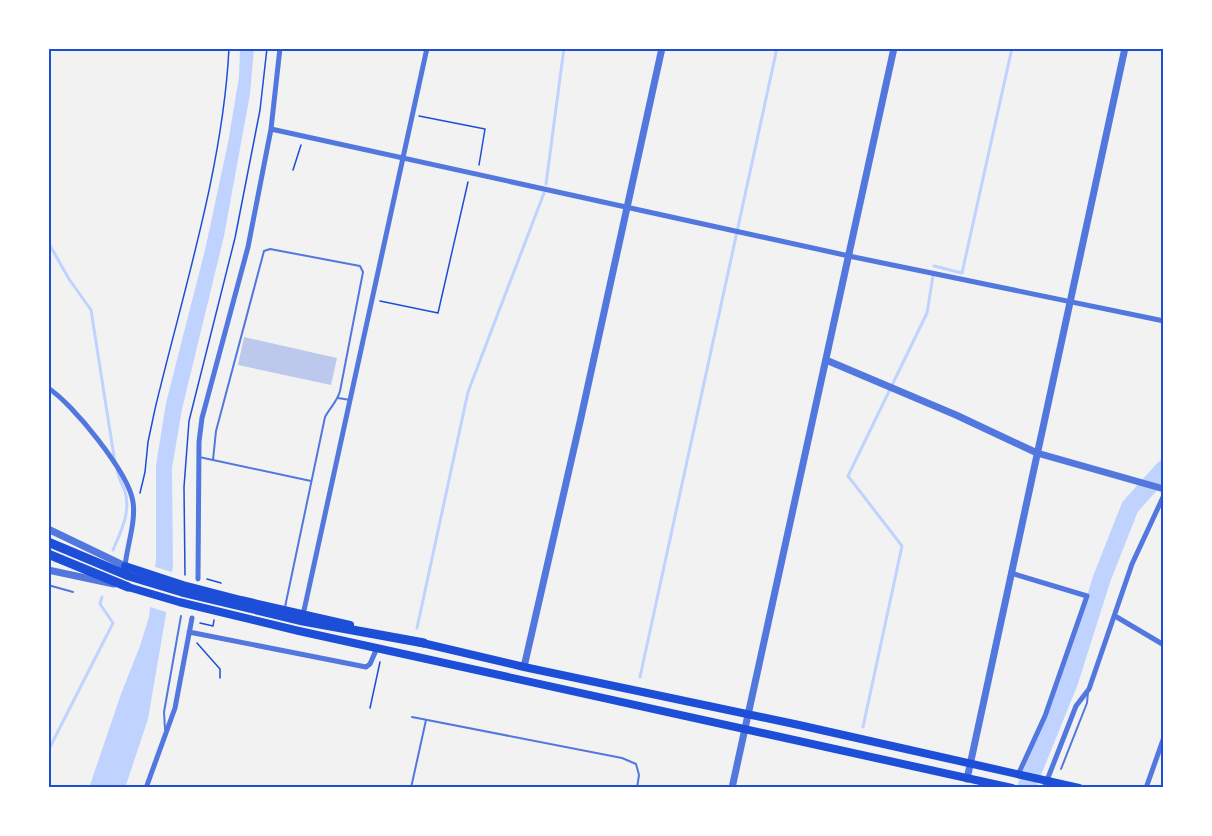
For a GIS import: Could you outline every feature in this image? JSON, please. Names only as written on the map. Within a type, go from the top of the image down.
[{"type":"highway","points":[[48,542],[129,575]]},
{"type":"highway","points":[[48,554],[303,621],[424,643]]},
{"type":"main road","points":[[129,575],[179,603],[1012,788]]},
{"type":"main road","points":[[183,589],[284,610],[524,667],[1020,775],[1044,783],[1079,788]]},
{"type":"street","points":[[200,578],[199,457],[202,418],[248,247],[271,129],[280,48]]},
{"type":"street","points":[[524,667],[662,48]]},
{"type":"street","points":[[732,788],[894,48]]},
{"type":"street","points":[[967,779],[1125,48]]},
{"type":"street","points":[[303,615],[427,49]]},
{"type":"street","points":[[271,129],[849,256],[1164,321]]},
{"type":"street","points":[[826,360],[1037,453],[1164,489]]},
{"type":"street","points":[[48,387],[101,442],[126,481],[133,501],[129,575]]},
{"type":"street","points":[[1044,783],[1076,706],[1089,689],[1132,564],[1164,495]]},
{"type":"street","points":[[48,529],[129,575]]},
{"type":"street","points":[[48,570],[129,575]]},
{"type":"street","points":[[1011,573],[1087,596],[1045,716],[1020,775]]},
{"type":"street","points":[[1115,616],[1164,645]]},
{"type":"street","points":[[146,788],[175,708],[189,632],[194,620]]},
{"type":"street","points":[[189,632],[366,667],[370,664],[377,648]]},
{"type":"street","points":[[1146,788],[1164,737]]},
{"type":"lane","points":[[418,48],[427,49]]},
{"type":"lane","points":[[213,460],[216,431],[264,251],[270,249],[360,266],[363,272],[338,398],[325,417],[284,610]]},
{"type":"lane","points":[[338,398],[350,400]]},
{"type":"lane","points":[[199,457],[311,482]]},
{"type":"lane","points":[[48,585],[73,592]]},
{"type":"lane","points":[[166,735],[164,712],[181,616]]},
{"type":"lane","points":[[1061,769],[1087,703],[1089,689]]},
{"type":"lane","points":[[412,717],[622,758],[636,764],[639,775],[636,788]]},
{"type":"lane","points":[[411,788],[426,720]]},
{"type":"path","points":[[133,501],[142,491],[155,409],[212,168],[222,118],[229,48]]},
{"type":"path","points":[[183,589],[186,554],[184,487],[189,421],[235,238],[260,111],[267,48]]},
{"type":"path","points":[[412,115],[485,129],[477,174]]},
{"type":"path","points":[[293,171],[304,136]]},
{"type":"path","points":[[372,299],[438,313],[470,172]]},
{"type":"path","points":[[200,578],[221,583]]},
{"type":"path","points":[[194,620],[213,626],[214,620]]},
{"type":"path","points":[[196,642],[220,669],[220,678]]},
{"type":"path","points":[[370,708],[379,666]]},
{"type":"water","points":[[240,48],[254,48],[250,94],[224,236],[182,409],[172,468],[173,566],[148,719],[125,788],[89,788],[149,617],[156,559],[156,465],[166,403],[205,250],[228,143],[239,77]]},
{"type":"pier","points":[[152,566],[175,573],[169,613],[147,606]]},
{"type":"building","points":[[244,337],[337,358],[331,385],[238,365]]},
{"type":"waterway","points":[[546,184],[564,48]]},
{"type":"waterway","points":[[640,677],[777,48]]},
{"type":"waterway","points":[[934,266],[962,273],[1012,48]]},
{"type":"waterway","points":[[417,628],[468,392],[544,193]]},
{"type":"waterway","points":[[48,242],[69,279],[91,310],[115,463]]},
{"type":"waterway","points":[[863,727],[902,546],[848,476],[927,313],[933,276]]},
{"type":"waterway","points":[[113,550],[127,507],[125,491],[117,469]]},
{"type":"waterway","points":[[1026,788],[1069,682],[1102,578],[1130,507],[1164,469]]},
{"type":"waterway","points":[[48,751],[113,623],[100,604],[102,597]]}]
